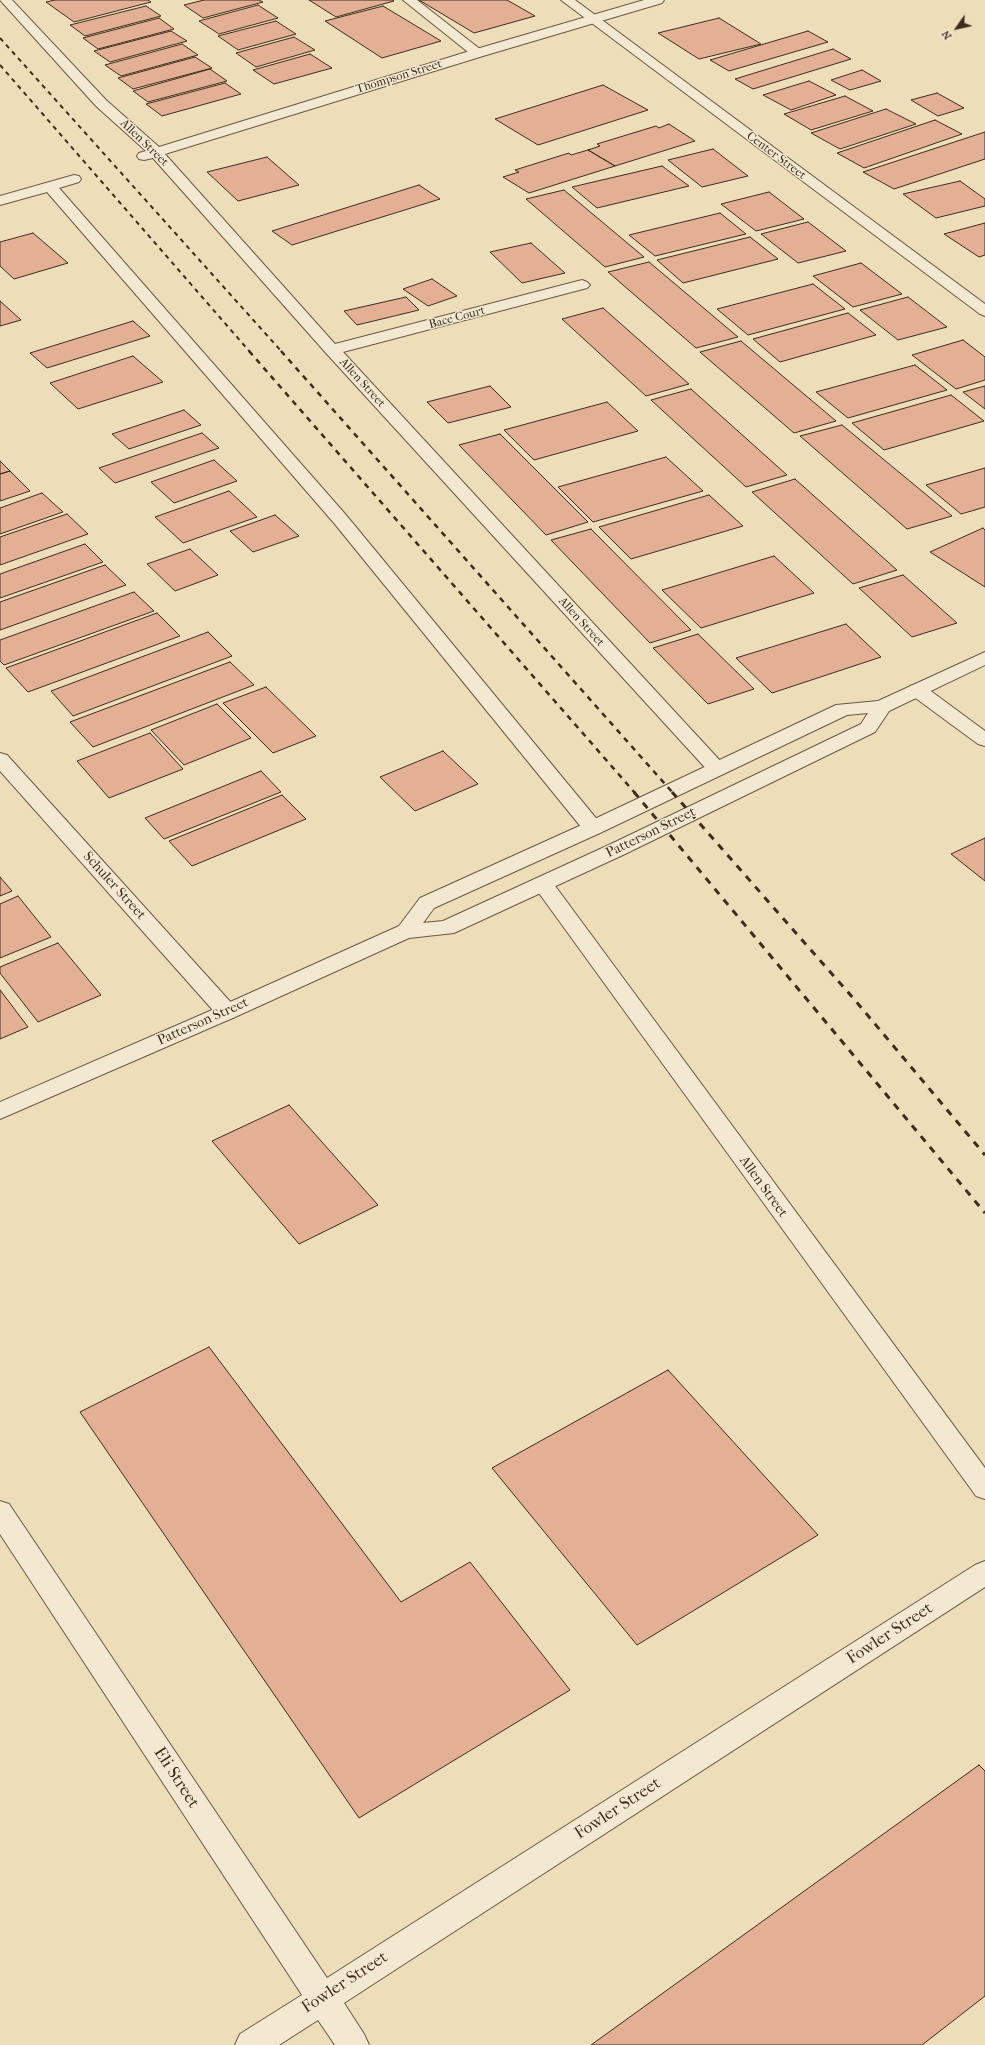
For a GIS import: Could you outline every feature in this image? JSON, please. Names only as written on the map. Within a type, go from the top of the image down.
[{"type":"street","name":"Allen Street","points":[[5,0],[101,102],[156,152],[332,350],[717,769]]},
{"type":"street","points":[[409,0],[478,53]]},
{"type":"street","name":"Center Street","points":[[567,0],[985,311]]},
{"type":"street","name":"Thompson Street","points":[[140,157],[478,53],[658,0]]},
{"type":"street","points":[[0,201],[74,179]]},
{"type":"street","points":[[50,186],[340,519],[593,828]]},
{"type":"street","name":"Bace Court","points":[[332,350],[582,285]]},
{"type":"street","name":"Patterson Street","points":[[406,931],[427,903],[593,828],[843,709],[882,707],[985,658]]},
{"type":"street","points":[[916,690],[985,740]]},
{"type":"street","name":"Patterson Street","points":[[0,1111],[227,1012],[406,931],[447,928],[543,884],[868,728],[882,707]]},
{"type":"street","name":"Schuler Street","points":[[0,759],[227,1012]]},
{"type":"street","name":"Allen Street","points":[[543,884],[985,1488]]},
{"type":"street","name":"Eli Street","points":[[0,1512],[353,2045]]},
{"type":"street","name":"Fowler Street","points":[[251,2045],[985,1573]]},
{"type":"building","points":[[55,0],[148,0],[151,2],[74,22],[46,2]]},
{"type":"building","points":[[204,0],[259,0],[263,2],[203,18],[184,5]]},
{"type":"building","points":[[309,0],[392,0],[394,1],[336,17]]},
{"type":"building","points":[[419,0],[507,0],[535,16],[474,33]]},
{"type":"building","points":[[258,5],[278,18],[219,34],[199,21]]},
{"type":"building","points":[[146,6],[161,16],[85,36],[70,25]]},
{"type":"building","points":[[383,6],[441,41],[382,58],[325,21]]},
{"type":"building","points":[[159,18],[174,29],[98,49],[83,38]]},
{"type":"building","points":[[719,18],[761,44],[699,59],[658,33]]},
{"type":"building","points":[[276,21],[296,34],[238,50],[218,36]]},
{"type":"building","points":[[171,31],[187,41],[110,62],[94,51]]},
{"type":"building","points":[[808,31],[828,42],[729,71],[710,60]]},
{"type":"building","points":[[294,37],[315,50],[256,67],[236,53]]},
{"type":"building","points":[[182,44],[198,55],[121,76],[105,65]]},
{"type":"building","points":[[833,49],[851,59],[753,89],[735,79]]},
{"type":"building","points":[[310,54],[332,68],[274,84],[253,70]]},
{"type":"building","points":[[195,57],[212,68],[133,89],[118,78]]},
{"type":"building","points":[[210,69],[227,81],[148,102],[133,91]]},
{"type":"building","points":[[862,70],[881,81],[850,90],[831,80]]},
{"type":"building","points":[[809,81],[836,95],[791,110],[763,95]]},
{"type":"building","points":[[225,83],[241,94],[162,116],[146,104]]},
{"type":"building","points":[[603,85],[648,110],[538,145],[495,119]]},
{"type":"building","points":[[937,93],[964,108],[938,116],[911,100]]},
{"type":"building","points":[[845,96],[873,111],[811,130],[784,114]]},
{"type":"building","points":[[886,109],[916,124],[840,149],[811,133]]},
{"type":"building","points":[[935,120],[962,134],[864,168],[837,153]]},
{"type":"building","points":[[669,124],[695,141],[615,166],[588,150],[600,146],[597,144],[656,126],[659,128]]},
{"type":"building","points":[[985,132],[985,159],[894,189],[863,172]]},
{"type":"building","points":[[713,149],[748,176],[702,187],[668,160]]},
{"type":"building","points":[[588,150],[615,166],[529,193],[503,177],[519,172],[515,170],[569,153],[571,155]]},
{"type":"building","points":[[267,157],[299,185],[238,201],[207,172]]},
{"type":"building","points":[[662,166],[689,186],[597,208],[572,187]]},
{"type":"building","points":[[960,181],[985,199],[985,206],[936,218],[903,194]]},
{"type":"building","points":[[419,185],[440,199],[292,245],[272,231]]},
{"type":"building","points":[[564,190],[644,257],[605,267],[526,199]]},
{"type":"building","points":[[769,192],[804,219],[756,231],[721,204]]},
{"type":"building","points":[[720,213],[746,234],[655,256],[629,235]]},
{"type":"building","points":[[808,222],[846,251],[798,263],[761,234]]},
{"type":"building","points":[[985,223],[985,255],[979,257],[944,234]]},
{"type":"building","points":[[33,233],[68,263],[14,279],[0,266],[0,242]]},
{"type":"building","points":[[750,237],[778,259],[683,283],[657,260]]},
{"type":"building","points":[[531,243],[565,273],[522,283],[490,252]]},
{"type":"building","points":[[649,262],[738,337],[696,348],[608,272]]},
{"type":"building","points":[[861,263],[902,294],[853,307],[813,276]]},
{"type":"building","points":[[432,279],[457,296],[428,306],[403,289]]},
{"type":"building","points":[[813,284],[845,309],[748,335],[717,309]]},
{"type":"building","points":[[406,297],[419,310],[357,325],[344,311]]},
{"type":"building","points":[[908,297],[947,327],[898,340],[860,310]]},
{"type":"building","points":[[0,301],[21,320],[0,326]]},
{"type":"building","points":[[603,308],[689,384],[646,396],[562,319]]},
{"type":"building","points":[[848,313],[876,335],[780,362],[753,339]]},
{"type":"building","points":[[133,321],[150,336],[47,368],[30,353]]},
{"type":"building","points":[[963,340],[985,357],[985,380],[956,389],[912,355]]},
{"type":"building","points":[[741,341],[836,421],[794,433],[700,352]]},
{"type":"building","points":[[133,356],[163,382],[78,409],[50,383]]},
{"type":"building","points":[[915,365],[947,390],[848,418],[816,392]]},
{"type":"building","points":[[490,386],[511,407],[448,423],[427,402]]},
{"type":"building","points":[[985,386],[985,409],[963,392]]},
{"type":"building","points":[[691,389],[787,475],[746,487],[651,400]]},
{"type":"building","points":[[951,395],[984,421],[884,450],[852,423]]},
{"type":"building","points":[[607,402],[638,431],[534,460],[504,430]]},
{"type":"building","points":[[184,410],[201,425],[129,449],[112,434]]},
{"type":"building","points":[[842,425],[952,516],[907,529],[800,436]]},
{"type":"building","points":[[202,433],[219,448],[115,483],[99,468]]},
{"type":"building","points":[[500,434],[588,522],[546,535],[459,445]]},
{"type":"building","points":[[666,457],[703,491],[593,522],[558,487]]},
{"type":"building","points":[[214,460],[237,481],[174,503],[151,482]]},
{"type":"building","points":[[0,461],[10,471],[0,474]]},
{"type":"building","points":[[985,468],[985,507],[961,514],[926,485]]},
{"type":"building","points":[[10,471],[30,491],[0,501],[0,474]]},
{"type":"building","points":[[795,479],[897,570],[853,584],[752,492]]},
{"type":"building","points":[[229,491],[257,517],[183,543],[155,517]]},
{"type":"building","points":[[42,493],[63,512],[0,534],[0,508]]},
{"type":"building","points":[[709,495],[743,526],[631,559],[599,527]]},
{"type":"building","points":[[67,514],[88,534],[0,565],[0,537]]},
{"type":"building","points":[[275,515],[299,536],[253,552],[230,531]]},
{"type":"building","points":[[983,528],[985,530],[985,587],[930,552]]},
{"type":"building","points":[[591,529],[691,630],[650,643],[551,540]]},
{"type":"building","points":[[85,544],[103,562],[0,598],[0,574]]},
{"type":"building","points":[[190,549],[218,575],[175,591],[147,564]]},
{"type":"building","points":[[774,556],[814,593],[701,628],[662,590]]},
{"type":"building","points":[[105,565],[126,585],[0,630],[0,602]]},
{"type":"building","points":[[903,575],[957,623],[912,637],[859,588]]},
{"type":"building","points":[[134,592],[154,611],[4,665],[0,661],[0,640]]},
{"type":"building","points":[[157,613],[180,636],[28,692],[6,668]]},
{"type":"building","points":[[846,624],[881,657],[772,693],[736,658]]},
{"type":"building","points":[[208,632],[232,656],[73,716],[51,691]]},
{"type":"building","points":[[698,634],[754,689],[708,704],[653,648]]},
{"type":"building","points":[[230,662],[254,685],[93,747],[70,722]]},
{"type":"building","points":[[266,687],[316,736],[273,753],[223,703]]},
{"type":"building","points":[[217,704],[251,738],[184,765],[151,730]]},
{"type":"building","points":[[150,733],[183,769],[109,798],[77,761]]},
{"type":"building","points":[[443,751],[478,784],[415,811],[380,777]]},
{"type":"building","points":[[261,771],[281,792],[164,839],[145,818]]},
{"type":"building","points":[[282,795],[306,819],[192,866],[169,841]]},
{"type":"building","points":[[985,838],[985,881],[951,854]]},
{"type":"building","points":[[0,877],[12,891],[0,896]]},
{"type":"building","points":[[18,896],[51,937],[0,958],[0,904]]},
{"type":"building","points":[[58,943],[101,995],[38,1022],[0,973],[0,967]]},
{"type":"building","points":[[0,990],[28,1027],[0,1039]]},
{"type":"building","points":[[289,1105],[378,1205],[299,1244],[212,1141]]},
{"type":"building","points":[[209,1347],[401,1602],[470,1562],[570,1690],[359,1818],[80,1412]]},
{"type":"building","points":[[668,1370],[818,1535],[637,1645],[492,1468]]},
{"type":"building","points":[[979,1765],[985,1771],[985,1996],[922,2045],[591,2045]]},
{"type":"railway","points":[[0,38],[282,352]]},
{"type":"railway","points":[[0,65],[250,352]]},
{"type":"railway","points":[[249,351],[635,793]]},
{"type":"railway","points":[[281,351],[673,793]]},
{"type":"railway","points":[[634,792],[985,1213]]},
{"type":"railway","points":[[672,792],[854,999],[985,1155]]}]
